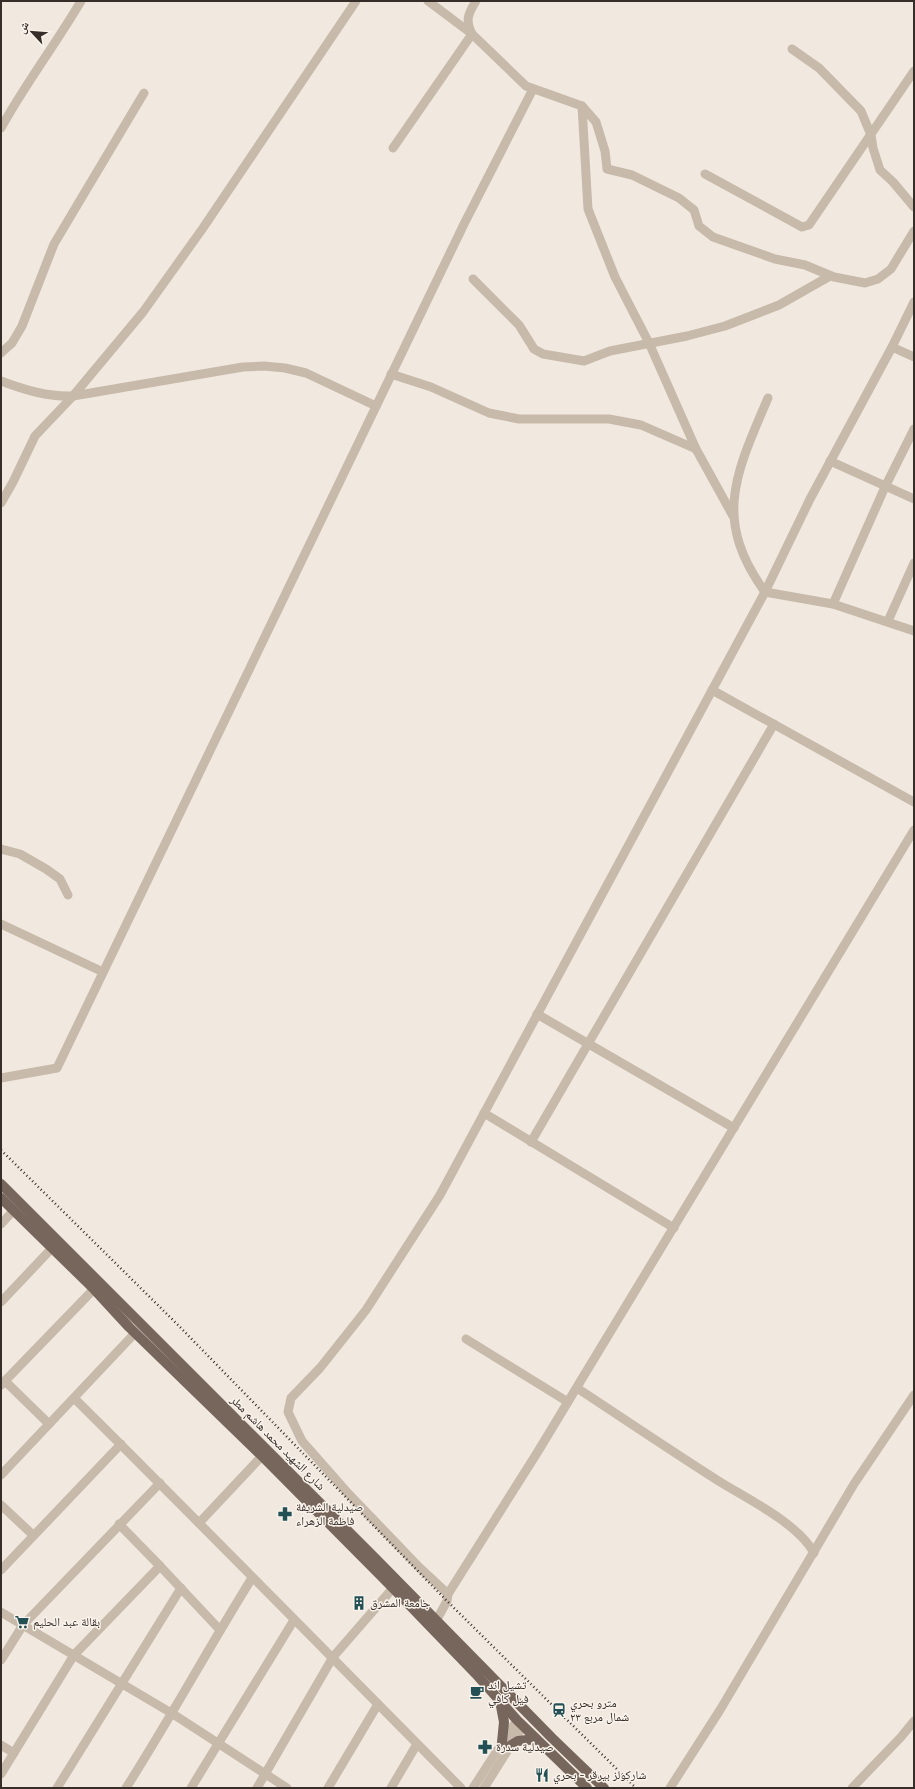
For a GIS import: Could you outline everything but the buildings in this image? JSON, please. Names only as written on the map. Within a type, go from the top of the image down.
[{"type":"main road","name":"شارع الشهيد محمد هاشم مطر","points":[[1,1184],[375,1558],[552,1738],[604,1788]]},
{"type":"main road","name":"شارع الشهيد محمد هاشم مطر","points":[[1,1198],[135,1333],[262,1456],[393,1588],[476,1674],[520,1723],[587,1788]]},
{"type":"main road","points":[[500,1701],[506,1744],[536,1739]]},
{"type":"street","points":[[2,123],[62,33],[81,1]]},
{"type":"street","points":[[1,503],[35,436],[73,396],[143,312],[356,1]]},
{"type":"street","points":[[428,1],[472,34],[526,86],[582,106],[596,122],[605,151],[607,169],[632,175],[679,198],[694,210],[699,226],[713,237],[775,259],[805,265],[830,276],[865,283],[878,279],[890,269],[914,231]]},
{"type":"street","points":[[472,34],[467,25],[467,19],[470,10],[476,1]]},
{"type":"street","points":[[393,148],[472,34]]},
{"type":"street","points":[[792,49],[819,68],[861,111],[871,134],[873,148],[880,170],[894,182],[914,207]]},
{"type":"street","points":[[705,174],[802,227],[808,225],[914,71]]},
{"type":"street","points":[[1,1078],[58,1068],[464,224],[533,89]]},
{"type":"street","points":[[1,353],[12,343],[22,326],[54,244],[144,93]]},
{"type":"street","points":[[582,106],[588,210],[615,277],[649,343],[696,449],[733,516],[741,551],[751,572],[765,592],[833,604],[888,621],[914,631]]},
{"type":"street","points":[[473,279],[519,325],[531,346],[540,353],[584,361],[610,351],[706,332],[743,320],[779,305],[830,276]]},
{"type":"street","points":[[448,1594],[419,1566],[302,1441],[288,1412],[291,1398],[320,1368],[366,1310],[440,1195],[765,592],[830,461],[892,347],[914,302]]},
{"type":"street","points":[[892,347],[914,357]]},
{"type":"street","points":[[1,382],[39,394],[57,397],[73,396],[243,367],[264,366],[285,368],[306,373],[376,406]]},
{"type":"street","points":[[392,374],[431,387],[488,413],[525,420],[609,419],[642,425],[696,449]]},
{"type":"street","points":[[733,516],[735,488],[740,470],[749,443],[768,398]]},
{"type":"street","points":[[833,604],[885,487],[914,429]]},
{"type":"street","points":[[830,461],[914,499]]},
{"type":"street","points":[[888,621],[914,563]]},
{"type":"street","points":[[712,690],[914,802]]},
{"type":"street","points":[[531,1142],[774,724]]},
{"type":"street","points":[[436,1621],[447,1601],[448,1594],[577,1388],[914,830]]},
{"type":"street","points":[[1,848],[20,854],[46,869],[60,879],[68,895]]},
{"type":"street","points":[[1,924],[103,972]]},
{"type":"street","points":[[537,1014],[734,1128]]},
{"type":"street","points":[[484,1113],[674,1228]]},
{"type":"street","points":[[1,1224],[14,1210]]},
{"type":"street","points":[[1,1302],[52,1248]]},
{"type":"street","points":[[49,1424],[3,1383],[94,1290]]},
{"type":"street","points":[[1,1475],[135,1333]]},
{"type":"street","points":[[466,1339],[568,1402]]},
{"type":"street","points":[[577,1388],[718,1481],[793,1528],[805,1539],[814,1553]]},
{"type":"street","points":[[670,1788],[720,1710],[854,1484],[914,1395]]},
{"type":"street","points":[[74,1398],[160,1483],[252,1578],[333,1657],[461,1788]]},
{"type":"street","points":[[1,1570],[121,1444]]},
{"type":"street","points":[[199,1523],[262,1456]]},
{"type":"street","points":[[1,1660],[23,1625],[160,1483]]},
{"type":"street","points":[[1,1505],[33,1535]]},
{"type":"street","points":[[119,1524],[220,1630]]},
{"type":"street","points":[[1,1774],[74,1655],[160,1566]]},
{"type":"street","points":[[126,1788],[173,1714],[220,1630],[252,1578]]},
{"type":"street","points":[[57,1788],[120,1684],[181,1588]]},
{"type":"street","points":[[257,1788],[333,1657],[393,1588]]},
{"type":"street","points":[[1,1612],[120,1684],[173,1714],[286,1788]]},
{"type":"street","points":[[191,1788],[294,1620]]},
{"type":"street","points":[[328,1788],[378,1704]]},
{"type":"street","points":[[852,1788],[902,1737],[914,1721]]},
{"type":"street","points":[[473,1788],[520,1723]]},
{"type":"street","points":[[391,1788],[417,1744]]},
{"type":"street","points":[[484,1788],[506,1744]]},
{"type":"street","points":[[1,1746],[14,1753]]},
{"type":"railway","points":[[1,1150],[177,1324],[447,1601],[636,1788]]},
{"type":"place","name":"صيدلية الشريفة فاطمة الزهراء","points":[[285,1514]]},
{"type":"place","name":"جامعة المشرق","points":[[359,1603]]},
{"type":"place","name":"بقالة عبد الحليم","points":[[22,1622]]},
{"type":"place","name":"تشيل اند فيل كافي","points":[[477,1692]]},
{"type":"place","name":"مترو بحري شمال مربع ٢٣","points":[[559,1710]]},
{"type":"place","name":"صيدلية سدرة","points":[[485,1747]]},
{"type":"place","name":"شاركولز بيرقر - بحري","points":[[542,1775]]}]
